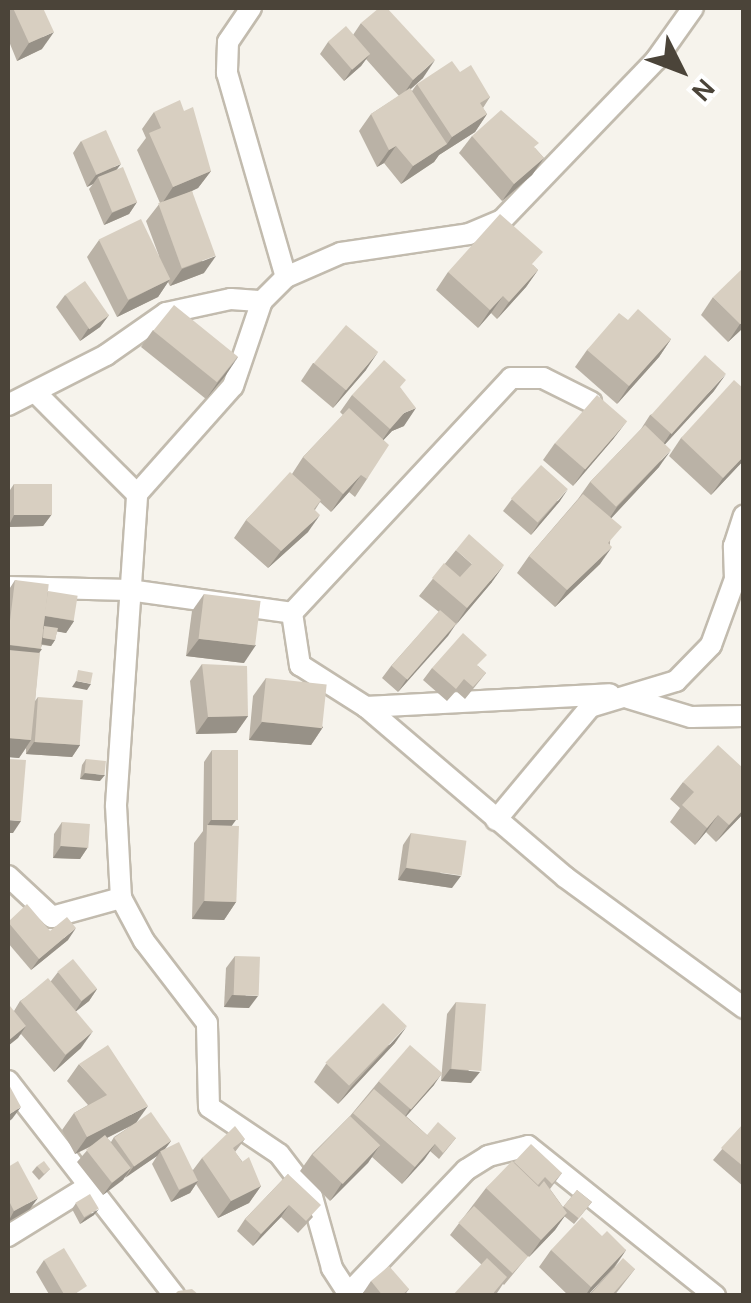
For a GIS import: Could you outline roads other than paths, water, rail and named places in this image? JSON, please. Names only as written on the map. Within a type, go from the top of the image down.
[{"type":"street","points":[[251,8],[225,56],[286,277]]},
{"type":"street","points":[[693,8],[656,60],[502,220],[469,234],[342,253],[286,277],[262,301],[233,386],[138,494],[116,805],[121,898],[144,941],[206,1023],[209,1108],[279,1154],[312,1197],[332,1268],[347,1294],[466,1170],[488,1156],[528,1146],[703,1292]]},
{"type":"street","points":[[8,404],[36,393],[166,313],[231,299],[262,301]]},
{"type":"street","points":[[292,613],[510,378],[543,378],[591,402]]},
{"type":"street","points":[[36,393],[138,494]]},
{"type":"street","points":[[496,820],[590,707],[657,691],[676,681],[711,645],[735,579],[734,546],[744,516]]},
{"type":"street","points":[[8,587],[129,590],[292,613]]},
{"type":"street","points":[[292,613],[300,665],[366,708],[496,820],[744,1008]]},
{"type":"street","points":[[366,708],[657,691]]},
{"type":"street","points":[[628,698],[691,717],[744,716]]},
{"type":"street","points":[[8,876],[52,917],[121,898]]},
{"type":"street","points":[[8,1081],[175,1296]]},
{"type":"street","points":[[8,1236],[89,1186]]}]
